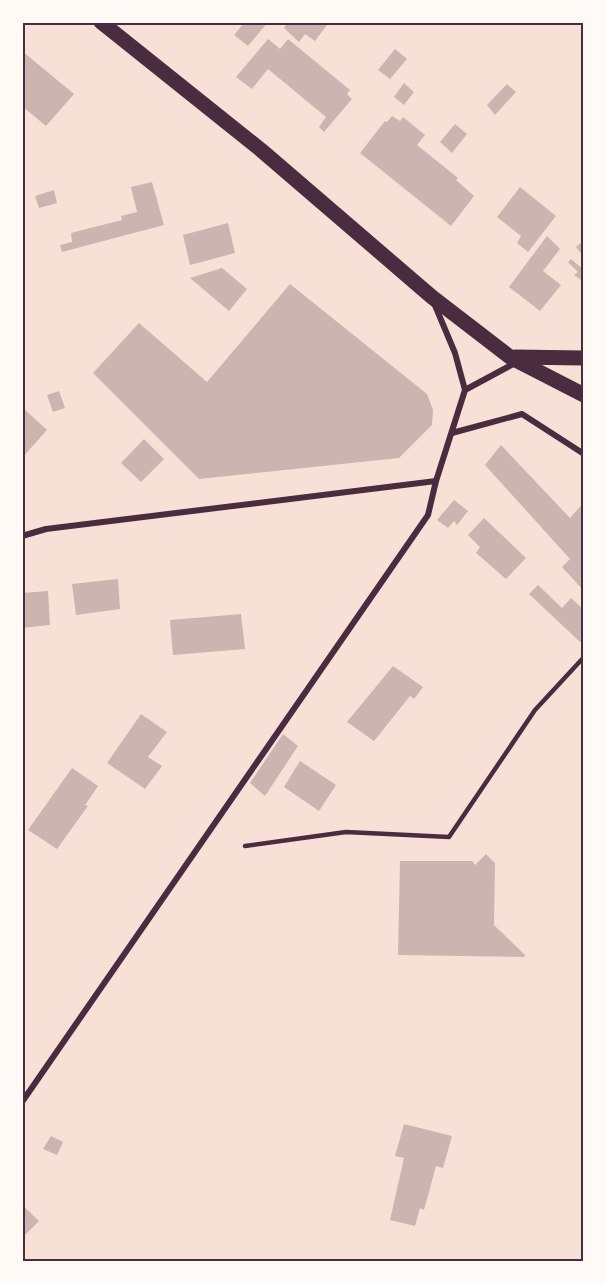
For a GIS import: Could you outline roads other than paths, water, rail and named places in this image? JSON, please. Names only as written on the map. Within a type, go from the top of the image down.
[{"type":"main road","points":[[101,22],[261,150],[432,297],[514,359],[584,395]]},
{"type":"main road","points":[[514,359],[584,358]]},
{"type":"street","points":[[22,1102],[428,515],[436,481],[465,390],[455,353],[432,297]]},
{"type":"street","points":[[465,390],[514,359]]},
{"type":"street","points":[[452,433],[522,414],[584,454]]},
{"type":"street","points":[[22,536],[46,529],[436,481]]},
{"type":"lane","points":[[245,846],[346,832],[449,837],[536,710],[584,657]]}]
